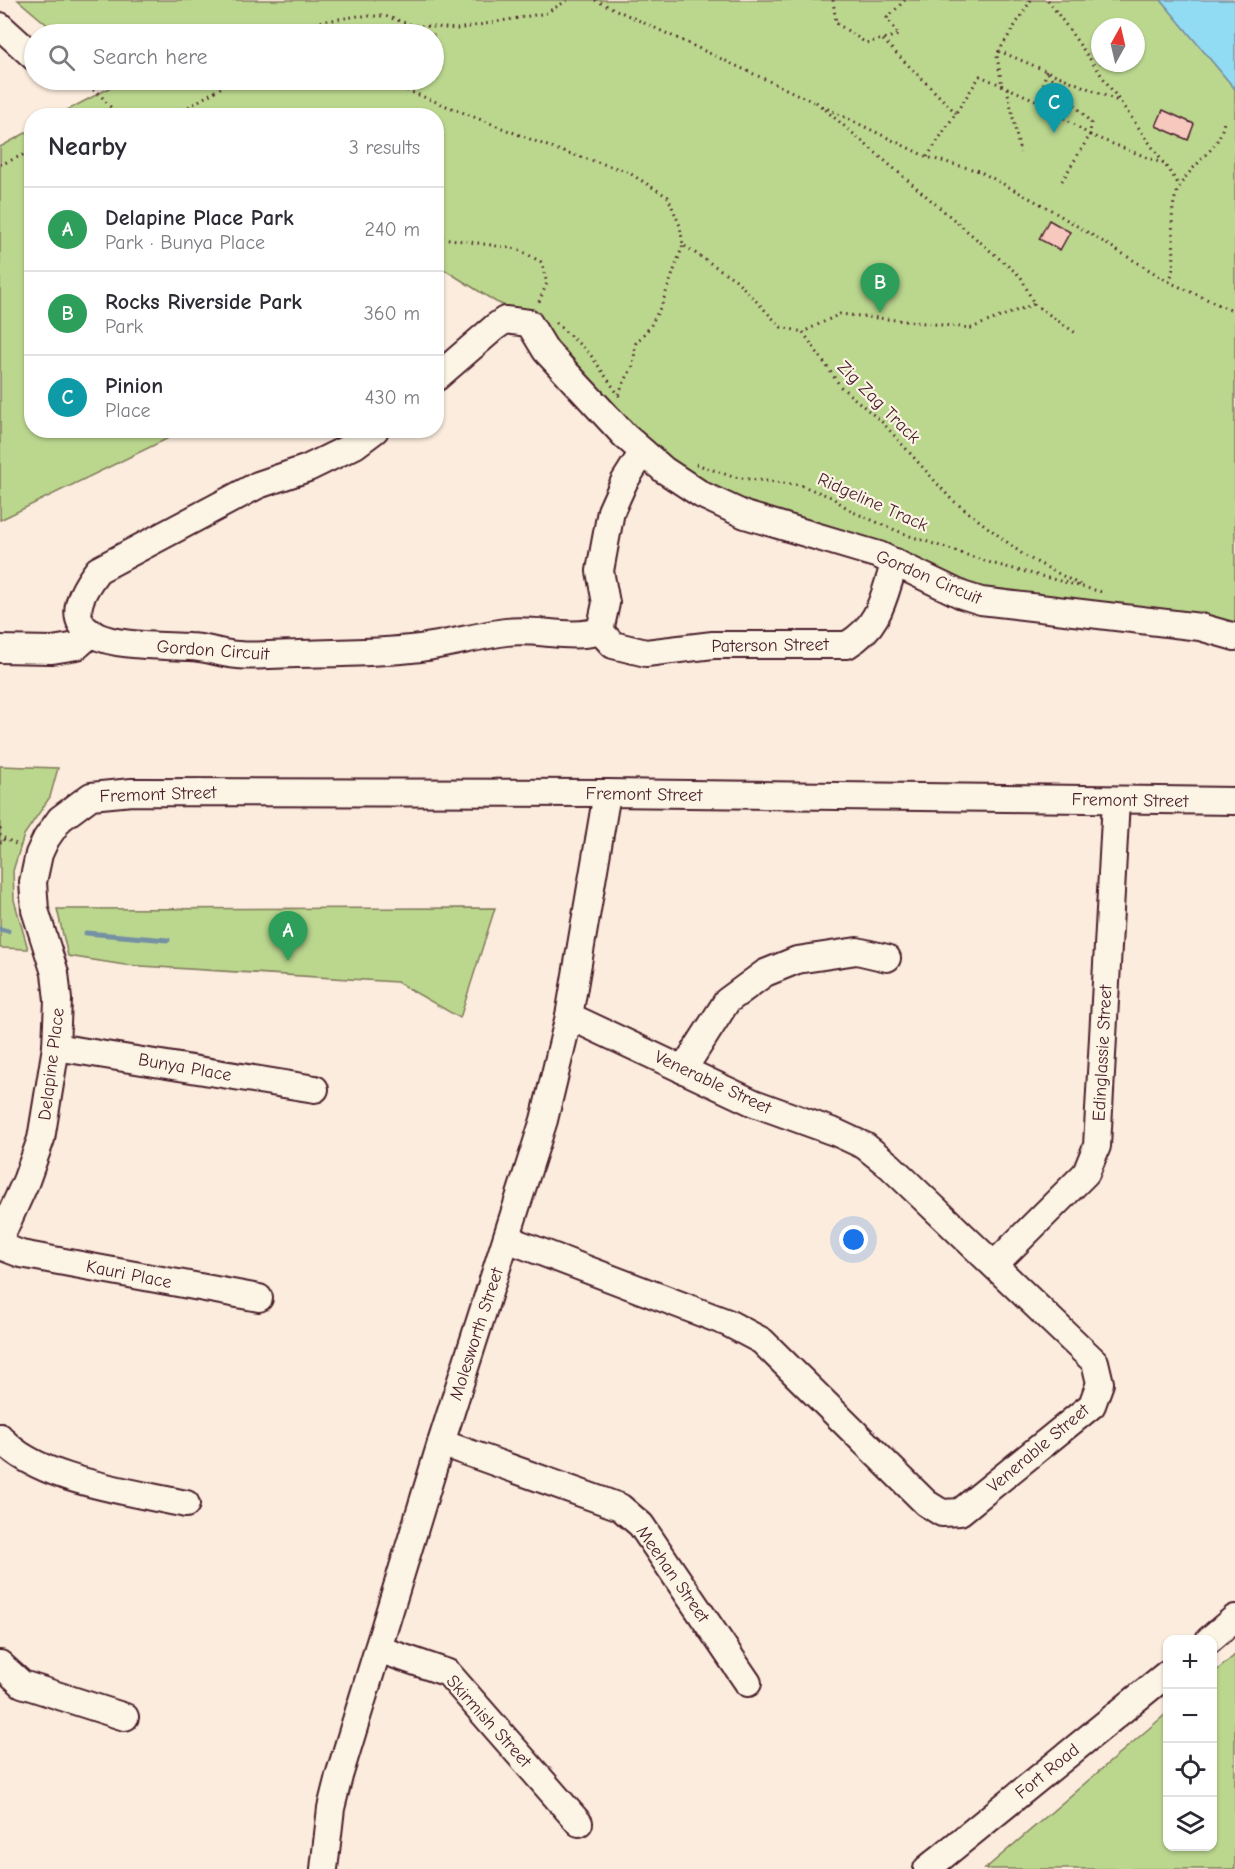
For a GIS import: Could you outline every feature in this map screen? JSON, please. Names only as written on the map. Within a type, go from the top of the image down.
[{"type":"street","points":[[0,26],[24,48]]},
{"type":"street","name":"Gordon Circuit","points":[[444,371],[505,320],[529,323],[546,351],[643,452],[702,495],[745,515],[850,546],[895,562],[962,595],[981,601],[1200,627],[1235,637]]},
{"type":"street","points":[[0,649],[52,650],[77,646],[92,633],[80,622],[78,604],[84,588],[98,570],[258,485],[308,468],[364,438]]},
{"type":"street","points":[[600,632],[606,603],[600,571],[611,511],[624,482],[643,452]]},
{"type":"street","name":"Paterson Street","points":[[600,632],[613,645],[646,653],[712,645],[847,645],[864,635],[875,622],[895,562]]},
{"type":"street","name":"Gordon Circuit","points":[[92,633],[106,641],[192,647],[238,655],[368,653],[421,648],[507,632],[531,631],[583,637],[600,632]]},
{"type":"street","name":"Fremont Street","points":[[60,819],[91,796],[132,792],[607,793],[1235,801]]},
{"type":"street","name":"Molesworth Street","points":[[324,1869],[331,1808],[441,1443],[544,1120],[569,1016],[607,793]]},
{"type":"street","name":"Edinglassie Street","points":[[994,1265],[1086,1173],[1097,1146],[1116,801]]},
{"type":"street","name":"Delapine Place","points":[[0,1238],[26,1181],[41,1139],[56,1047],[58,1000],[56,973],[35,910],[33,882],[39,854],[60,819]]},
{"type":"street","points":[[683,1070],[727,1001],[765,973],[797,960],[857,951],[887,958]]},
{"type":"street","name":"Venerable Street","points":[[507,1239],[728,1323],[762,1341],[926,1503],[942,1513],[960,1512],[1092,1405],[1100,1383],[1095,1362],[890,1166],[865,1146],[754,1103],[569,1016]]},
{"type":"street","name":"Bunya Place","points":[[56,1047],[315,1089]]},
{"type":"street","name":"Kauri Place","points":[[0,1246],[21,1254],[259,1298]]},
{"type":"street","name":"Meehan Street","points":[[441,1443],[620,1507],[641,1525],[748,1683]]},
{"type":"street","points":[[3,1447],[56,1474],[186,1504]]},
{"type":"street","points":[[1215,1635],[1235,1618]]},
{"type":"street","name":"Skirmish Street","points":[[378,1649],[448,1673],[579,1823]]},
{"type":"street","points":[[0,1664],[22,1684],[125,1717]]},
{"type":"street","name":"Fort Road","points":[[927,1869],[1163,1676]]},
{"type":"path","points":[[444,28],[457,29],[546,13],[568,0]]},
{"type":"path","points":[[595,0],[816,102],[927,157],[979,171],[1046,207],[1169,282],[1235,312]]},
{"type":"path","points":[[833,0],[836,22],[866,43],[899,35],[887,18],[905,0]]},
{"type":"path","points":[[1002,86],[997,56],[1031,0]]},
{"type":"path","points":[[1048,0],[1180,186]]},
{"type":"path","points":[[307,24],[358,16],[385,16],[408,24]]},
{"type":"path","points":[[884,40],[956,113]]},
{"type":"path","points":[[999,51],[1119,101]]},
{"type":"path","points":[[1040,102],[1046,71]]},
{"type":"path","points":[[1046,71],[1090,123],[1090,135],[1062,181]]},
{"type":"path","points":[[927,157],[980,76],[1040,102],[1090,135],[1164,164]]},
{"type":"path","points":[[1007,88],[1020,153]]},
{"type":"path","points":[[93,90],[97,91],[111,108]]},
{"type":"path","points":[[187,108],[217,90]]},
{"type":"path","points":[[406,90],[555,149],[626,171],[668,197],[680,226],[683,245],[662,304],[650,327],[636,343],[633,366],[618,394]]},
{"type":"path","points":[[816,102],[1021,277],[1034,304],[1077,334]]},
{"type":"path","points":[[1169,282],[1175,268],[1171,216],[1180,186],[1195,164],[1219,142],[1224,120]]},
{"type":"path","points":[[0,165],[24,154]]},
{"type":"path","points":[[444,238],[518,249],[541,262],[547,283],[537,307]]},
{"type":"path","points":[[683,245],[736,280],[781,327],[802,332],[840,314],[971,328],[1034,304]]},
{"type":"path","points":[[554,322],[590,354],[625,404]]},
{"type":"path","name":"Zig Zag Track","points":[[802,332],[841,387],[883,423],[951,499],[1025,556],[1089,590]]},
{"type":"path","name":"Ridgeline Track","points":[[695,463],[733,477],[800,485],[831,497],[853,512],[907,535],[991,563],[1089,590],[1112,594]]},
{"type":"path","points":[[0,828],[0,836],[5,841],[0,842]]},
{"type":"path","points":[[0,836],[39,854]]},
{"type":"green space","points":[[18,0],[1161,0],[1235,89],[1235,630],[982,590],[899,553],[749,507],[698,482],[637,430],[537,319],[496,302],[444,269],[444,108],[71,108],[106,90],[444,90],[444,24],[46,24]]},
{"type":"green space","points":[[24,134],[24,438],[169,438],[0,520],[0,147]]},
{"type":"green space","points":[[0,766],[58,768],[50,797],[24,835],[13,871],[14,900],[28,949],[0,948]]},
{"type":"green space","points":[[495,908],[460,1018],[397,982],[125,965],[68,956],[57,909]]},
{"type":"green space","points":[[1235,1655],[1235,1869],[985,1869],[1163,1716],[1163,1851],[1217,1851],[1217,1671]]},
{"type":"water","points":[[1161,0],[1235,0],[1235,89]]},
{"type":"building","points":[[1163,110],[1194,124],[1188,140],[1156,126]]},
{"type":"building","points":[[1049,220],[1070,232],[1060,250],[1039,239]]},
{"type":"waterway","points":[[0,929],[8,931]]},
{"type":"waterway","points":[[86,933],[168,940]]},
{"type":"place","name":"Pinion","points":[[1054,133]]},
{"type":"place","name":"Rocks Riverside Park","points":[[880,313]]},
{"type":"place","name":"Delapine Place Park","points":[[288,961]]}]
